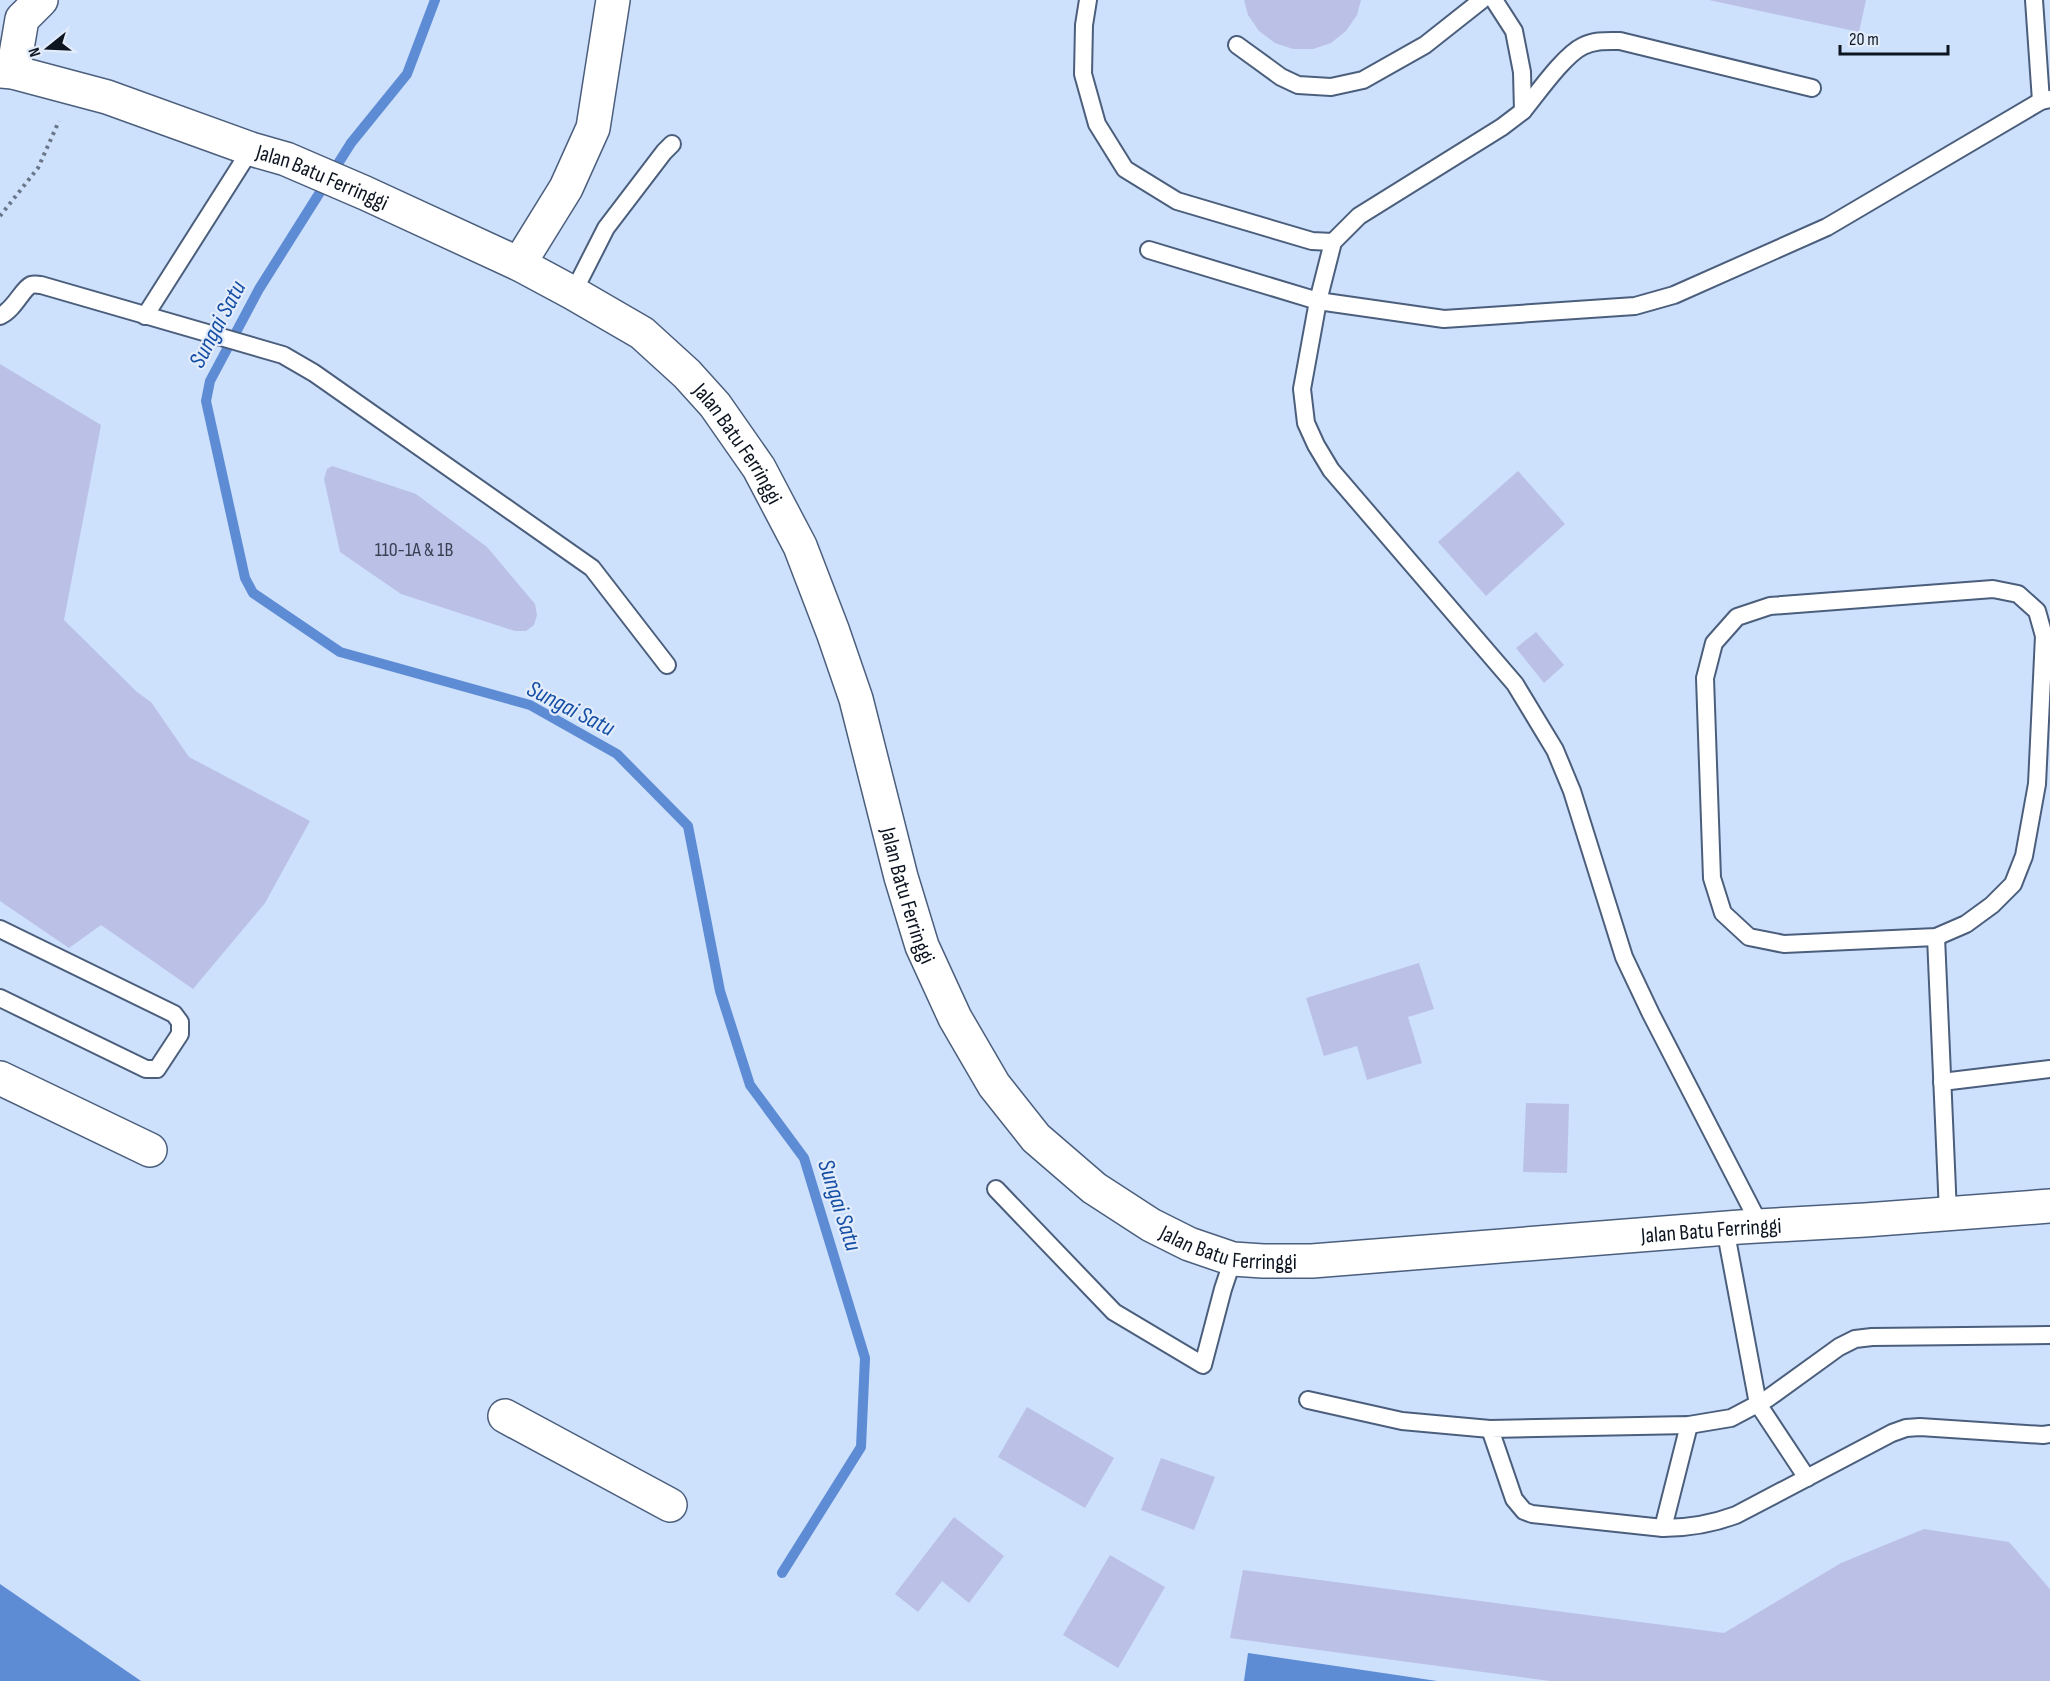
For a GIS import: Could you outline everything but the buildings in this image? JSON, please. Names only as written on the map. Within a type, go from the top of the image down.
[{"type":"main road","points":[[7,72],[22,19],[41,0]]},
{"type":"main road","points":[[519,264],[566,188],[593,128],[614,0]]},
{"type":"main road","name":"Jalan Batu Ferringgi","points":[[7,72],[107,97],[251,149],[286,159],[365,193],[519,264],[573,293],[642,333],[687,374],[715,405],[759,468],[800,546],[856,699],[901,877],[922,946],[955,1018],[994,1085],[1036,1138],[1094,1188],[1151,1225],[1190,1244],[1233,1259],[1312,1261],[1760,1225],[1865,1220],[2050,1206]]},
{"type":"main road","points":[[0,1078],[150,1150]]},
{"type":"main road","points":[[505,1416],[670,1505]]},
{"type":"lane","points":[[1088,0],[1084,25],[1083,74],[1097,124],[1125,169],[1177,201],[1312,241],[1334,242]]},
{"type":"lane","points":[[1237,45],[1281,77],[1298,85],[1331,87],[1363,80],[1425,45],[1482,0]]},
{"type":"lane","points":[[1494,0],[1514,31],[1522,72],[1523,111]]},
{"type":"lane","points":[[1149,250],[1318,301],[1444,319],[1635,306],[1674,295],[1827,227],[2046,100],[2034,0]]},
{"type":"lane","points":[[1760,1225],[1623,957],[1572,791],[1555,750],[1515,684],[1331,470],[1306,423],[1302,389],[1318,301],[1334,242],[1359,216],[1502,127],[1523,111],[1571,54],[1583,46],[1601,40],[1620,41],[1812,88]]},
{"type":"lane","points":[[573,293],[606,228],[672,144]]},
{"type":"lane","points":[[145,316],[251,149]]},
{"type":"lane","points":[[0,316],[8,312],[31,285],[41,285],[283,355],[314,373],[592,568],[667,665]]},
{"type":"lane","points":[[1993,589],[2018,594],[2037,612],[2044,636],[2037,773],[2024,856],[2013,884],[1992,905],[1966,924],[1936,937],[1784,944],[1749,937],[1723,913],[1712,878],[1705,678],[1713,643],[1737,617],[1770,606],[1993,589]]},
{"type":"lane","points":[[0,929],[174,1014],[180,1022],[180,1035],[157,1069],[146,1070],[0,998]]},
{"type":"lane","points":[[1936,937],[1948,1213]]},
{"type":"lane","points":[[1942,1082],[2050,1069]]},
{"type":"lane","points":[[996,1189],[1114,1312],[1203,1365],[1220,1298],[1233,1259]]},
{"type":"lane","points":[[1725,1228],[1758,1404],[1807,1478]]},
{"type":"lane","points":[[1308,1400],[1402,1421],[1490,1429],[1689,1425],[1731,1418],[1758,1404],[1839,1347],[1855,1339],[2050,1335]]},
{"type":"lane","points":[[1663,1528],[1689,1425]]},
{"type":"lane","points":[[1490,1429],[1514,1499],[1524,1511],[1532,1514],[1663,1528],[1685,1528],[1714,1523],[1736,1515],[1892,1433],[1906,1428],[2050,1434]]},
{"type":"path","points":[[0,216],[38,168],[73,88]]},
{"type":"water","points":[[0,1584],[141,1681],[0,1681]]},
{"type":"water","points":[[1248,1653],[1437,1681],[1244,1681]]},
{"type":"waterway","name":"Sungai Satu","points":[[435,0],[407,74],[351,143],[259,289],[210,381],[206,401],[245,578],[253,593],[340,652],[530,705],[617,754],[688,826],[720,991],[750,1085],[804,1158],[865,1358],[861,1447],[782,1573]]}]
